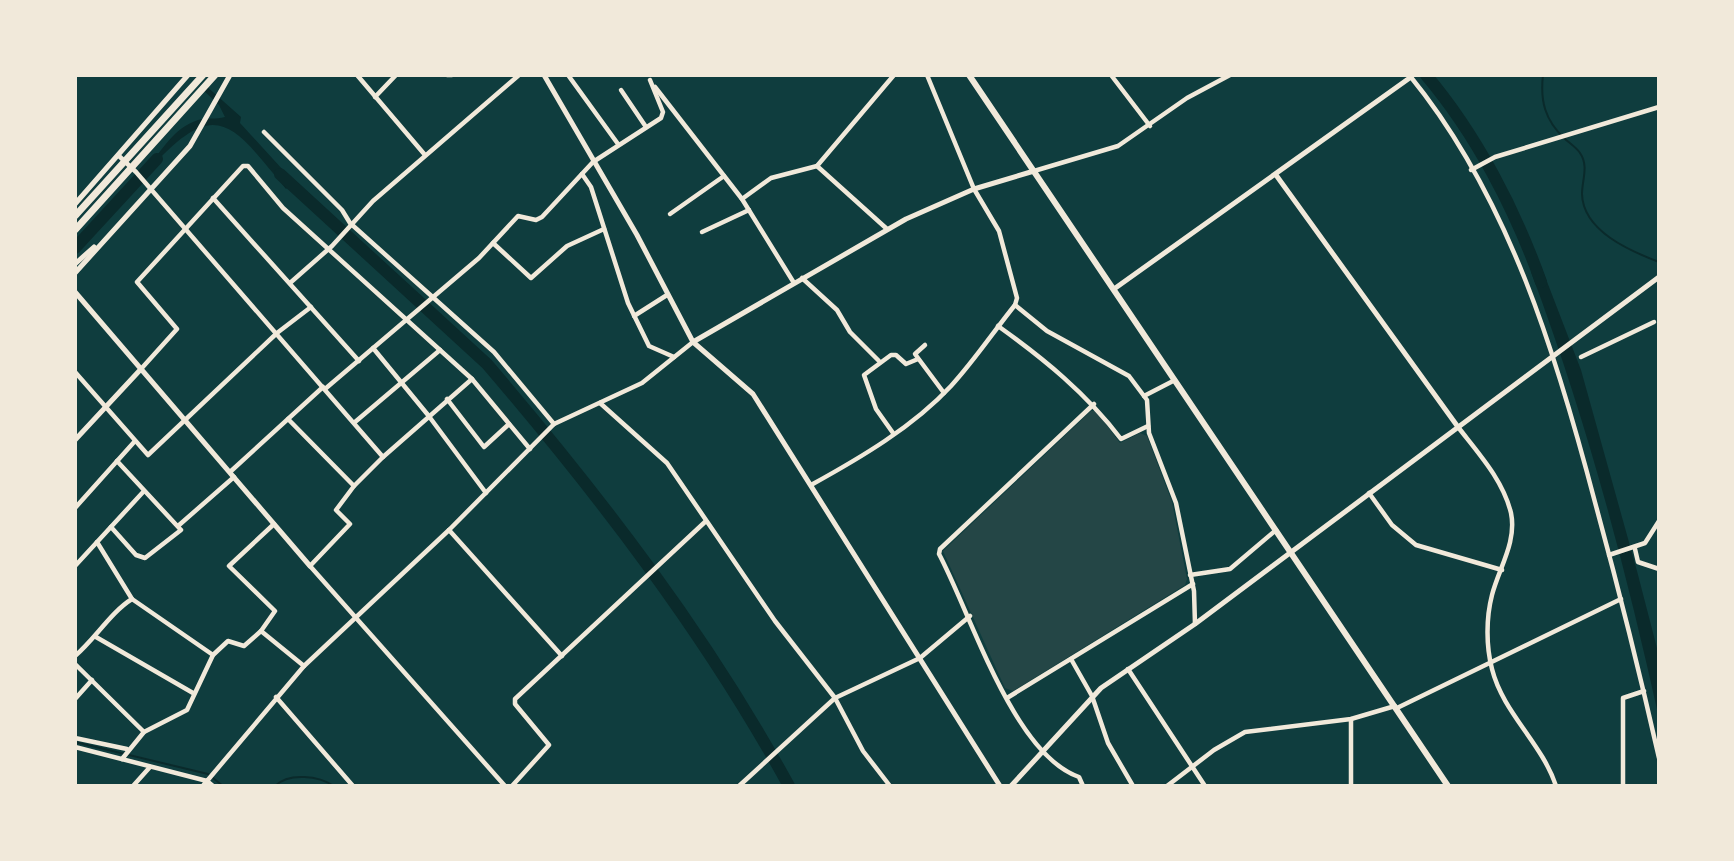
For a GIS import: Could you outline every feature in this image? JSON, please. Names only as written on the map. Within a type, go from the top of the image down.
[{"type":"highway","points":[[75,216],[203,75]]},
{"type":"highway","points":[[75,230],[215,75]]},
{"type":"main road","points":[[970,75],[1448,786]]},
{"type":"street","points":[[75,204],[188,75]]},
{"type":"street","points":[[75,273],[192,142],[230,75]]},
{"type":"street","points":[[357,75],[425,155]]},
{"type":"street","points":[[376,97],[396,75]]},
{"type":"street","points":[[290,283],[328,249],[348,225],[425,155],[519,75]]},
{"type":"street","points":[[568,75],[618,144]]},
{"type":"street","points":[[742,199],[771,178],[817,166],[894,75]]},
{"type":"street","points":[[811,485],[856,460],[944,393],[1017,298],[999,231],[975,189],[928,75]]},
{"type":"street","points":[[1111,75],[1150,126]]},
{"type":"street","points":[[207,782],[304,666],[449,530],[554,424],[642,383],[693,342],[887,229],[975,189],[1118,146],[1187,98],[1230,75]]},
{"type":"street","points":[[547,76],[693,342],[753,394],[1000,786]]},
{"type":"street","points":[[1114,289],[1410,76],[1439,113],[1473,169],[1510,243],[1560,365],[1612,554],[1659,758]]},
{"type":"street","points":[[178,526],[288,419],[415,313],[493,243],[517,216],[536,220],[542,217],[593,162],[661,118],[663,111],[648,78]]},
{"type":"street","points":[[648,78],[742,199],[794,283]]},
{"type":"street","points":[[621,90],[647,127]]},
{"type":"street","points":[[1473,169],[1495,157],[1659,107]]},
{"type":"street","points":[[264,132],[342,209],[348,225],[494,352],[554,424]]},
{"type":"street","points":[[118,156],[151,189],[383,457]]},
{"type":"street","points":[[75,440],[177,329],[137,282],[243,166],[248,166],[283,208],[472,379],[530,449]]},
{"type":"street","points":[[817,166],[887,229]]},
{"type":"street","points":[[582,174],[591,187],[634,316],[649,346],[675,357]]},
{"type":"street","points":[[1276,175],[1495,476],[1507,500],[1512,534],[1490,608],[1491,661],[1505,700],[1535,744],[1556,786]]},
{"type":"street","points":[[670,214],[724,176]]},
{"type":"street","points":[[214,198],[359,361]]},
{"type":"street","points":[[702,232],[749,210]]},
{"type":"street","points":[[493,243],[531,278],[567,246],[604,229]]},
{"type":"street","points":[[75,264],[108,237]]},
{"type":"street","points":[[1011,786],[1092,696],[1195,624],[1659,277]]},
{"type":"street","points":[[802,278],[837,310],[850,332],[879,361]]},
{"type":"street","points":[[75,292],[354,617],[505,786]]},
{"type":"street","points":[[634,316],[667,295]]},
{"type":"street","points":[[1014,305],[1047,331],[1129,376],[1144,396],[1148,426],[1177,503],[1193,584],[1195,624]]},
{"type":"street","points":[[75,372],[148,455],[277,333],[311,307]]},
{"type":"street","points":[[1581,357],[1654,322]]},
{"type":"street","points":[[998,326],[1094,404],[1121,439],[1148,426]]},
{"type":"street","points":[[925,345],[915,354],[944,393]]},
{"type":"street","points":[[373,348],[428,415],[486,493]]},
{"type":"street","points":[[355,422],[440,350]]},
{"type":"street","points":[[892,433],[876,409],[864,375],[879,361],[891,355],[896,355],[906,364],[918,359]]},
{"type":"street","points":[[310,566],[350,524],[337,510],[354,486],[428,415],[472,379]]},
{"type":"street","points":[[1144,396],[1175,380]]},
{"type":"street","points":[[447,400],[484,447],[509,424]]},
{"type":"street","points":[[600,403],[667,463],[775,621],[835,698],[863,751],[890,786]]},
{"type":"street","points":[[1083,786],[1079,776],[1061,771],[1042,749],[1007,698],[986,660],[970,615],[939,554],[940,548],[1094,404]]},
{"type":"street","points":[[288,419],[354,486]]},
{"type":"street","points":[[75,508],[135,441]]},
{"type":"street","points":[[111,527],[136,555],[145,558],[181,530],[117,461]]},
{"type":"street","points":[[75,566],[144,491]]},
{"type":"street","points":[[1368,493],[1392,525],[1416,545],[1502,570]]},
{"type":"street","points":[[512,786],[549,745],[515,704],[515,699],[706,521]]},
{"type":"street","points":[[1612,554],[1634,549],[1645,543],[1659,521]]},
{"type":"street","points":[[124,754],[144,732],[187,710],[213,655],[228,641],[244,646],[261,631],[275,611],[229,566],[274,524]]},
{"type":"street","points":[[449,530],[562,656]]},
{"type":"street","points":[[1190,575],[1230,569],[1277,530]]},
{"type":"street","points":[[97,542],[132,599],[213,655]]},
{"type":"street","points":[[1634,549],[1638,562],[1659,569]]},
{"type":"street","points":[[1007,698],[1193,584]]},
{"type":"street","points":[[75,656],[96,637],[124,604],[132,599]]},
{"type":"street","points":[[1167,786],[1232,738],[1257,728],[1351,719],[1396,707],[1621,599]]},
{"type":"street","points":[[739,786],[835,698],[920,658],[970,615]]},
{"type":"street","points":[[261,631],[304,666]]},
{"type":"street","points":[[96,637],[193,693]]},
{"type":"street","points":[[1071,659],[1092,696],[1108,743],[1133,786]]},
{"type":"street","points":[[75,664],[144,732]]},
{"type":"street","points":[[1128,669],[1195,766],[1205,786]]},
{"type":"street","points":[[75,699],[92,680]]},
{"type":"street","points":[[1623,786],[1623,698],[1644,691]]},
{"type":"street","points":[[276,697],[353,786]]},
{"type":"street","points":[[1351,719],[1351,786]]},
{"type":"street","points":[[75,738],[213,786]]},
{"type":"street","points":[[75,747],[124,754]]},
{"type":"street","points":[[133,786],[150,766]]},
{"type":"shaded area","points":[[205,85],[241,117],[240,123],[294,182],[286,189],[251,147],[222,126],[207,126],[191,132],[171,147],[148,171],[146,169],[182,128],[198,120],[225,117],[219,105],[202,89]]},
{"type":"shaded area","points":[[1541,266],[1581,370],[1637,571],[1659,656],[1659,718],[1603,492],[1531,272]]},
{"type":"shaded area","points":[[1091,411],[1096,411],[1120,443],[1140,433],[1147,436],[1172,502],[1187,579],[1185,585],[1013,691],[1005,688],[943,551]]},
{"type":"waterway","points":[[1426,75],[1478,147],[1519,227],[1541,282]]},
{"type":"waterway","points":[[1543,75],[1543,102],[1548,117],[1583,158],[1585,168],[1582,194],[1590,219],[1610,238],[1659,262]]},
{"type":"waterway","points":[[75,248],[157,159]]},
{"type":"waterway","points":[[280,174],[487,364],[529,414],[610,515],[687,620],[723,674],[789,786]]},
{"type":"waterway","points":[[75,742],[208,774],[223,786]]},
{"type":"waterway","points":[[275,786],[296,777],[320,780],[334,786]]}]
